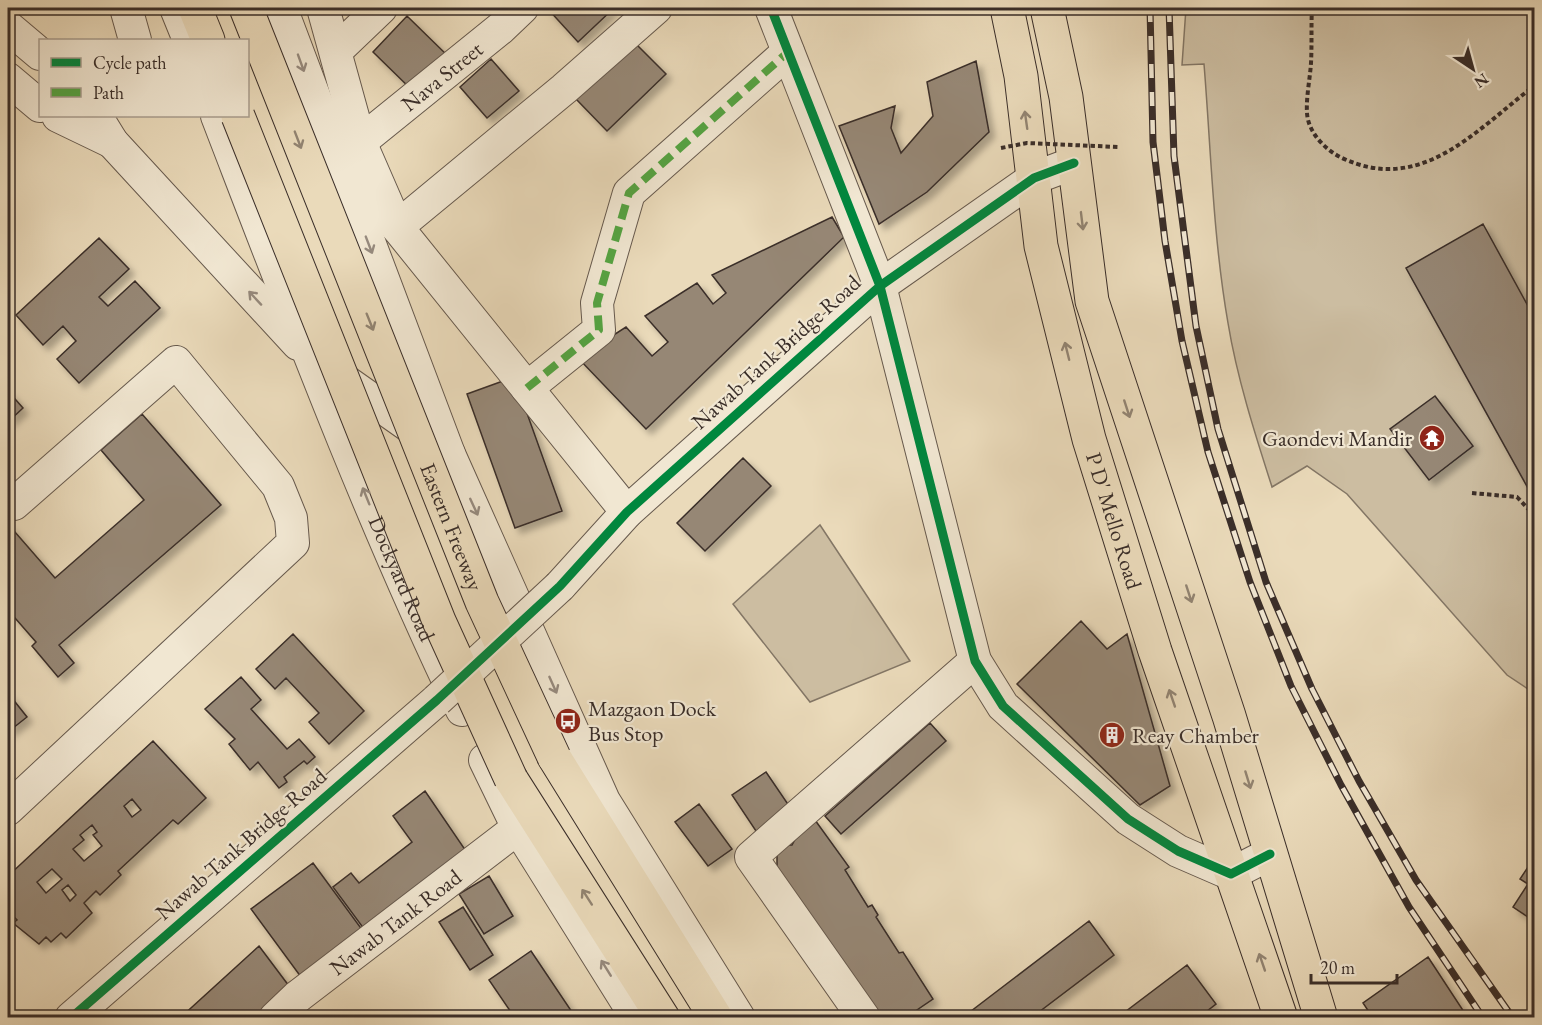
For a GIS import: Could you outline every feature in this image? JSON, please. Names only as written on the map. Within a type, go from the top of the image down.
[{"type":"main road","points":[[195,8],[208,39]]},
{"type":"main road","name":"Eastern Freeway","points":[[246,8],[482,602],[554,757],[716,1017]]},
{"type":"main road","name":"P D' Mello Road","points":[[1007,8],[1021,76],[1041,246],[1089,439],[1155,651],[1281,1017]]},
{"type":"main road","name":"P D' Mello Road","points":[[1047,8],[1066,97],[1092,301],[1229,716],[1321,1017]]},
{"type":"main road","name":"Eastern Freeway","points":[[238,117],[439,621],[511,779],[663,1017]]},
{"type":"street","points":[[126,8],[135,39]]},
{"type":"street","points":[[176,8],[189,39]]},
{"type":"street","points":[[281,8],[449,454],[604,801],[739,1017]]},
{"type":"street","points":[[323,8],[360,142],[398,227],[627,512]]},
{"type":"street","points":[[336,51],[381,8]]},
{"type":"street","name":"Nava Street","points":[[360,142],[501,28],[522,8]]},
{"type":"street","points":[[398,227],[564,89],[656,8]]},
{"type":"street","points":[[771,8],[880,286],[975,661],[1003,706],[1128,819],[1178,850],[1231,874],[1270,854]]},
{"type":"street","points":[[8,27],[39,53]]},
{"type":"street","points":[[527,388],[599,330],[597,303],[629,193],[788,52]]},
{"type":"street","points":[[8,80],[39,105]]},
{"type":"street","points":[[63,117],[117,129]]},
{"type":"street","points":[[98,117],[117,129],[309,356],[449,454]]},
{"type":"street","name":"Dockyard Road","points":[[217,117],[309,356],[403,585],[442,691],[518,828],[637,1017]]},
{"type":"street","name":"Nawab Tank Bridge Road","points":[[70,1017],[560,586],[627,512],[880,286],[1034,178],[1074,163]]},
{"type":"street","points":[[8,809],[293,543],[291,518],[278,486],[176,362],[14,504]]},
{"type":"street","points":[[442,691],[522,614]]},
{"type":"street","points":[[864,1017],[751,857],[975,661]]},
{"type":"street","name":"Nawab Tank Road","points":[[275,1017],[297,997],[518,828]]},
{"type":"path","points":[[1312,8],[1307,114],[1315,136],[1337,156],[1363,168],[1392,171],[1420,166],[1446,152],[1534,86]]},
{"type":"path","points":[[1001,148],[1027,143],[1118,147]]},
{"type":"path","points":[[1472,493],[1517,497],[1534,515]]},
{"type":"shaded area","points":[[1186,8],[1534,8],[1534,693],[1507,675],[1347,494],[1307,466],[1272,487],[1241,385],[1228,323],[1216,226],[1204,64],[1182,65]]},
{"type":"shaded area","points":[[820,525],[910,661],[810,702],[733,604]]},
{"type":"building","points":[[547,8],[614,8],[578,42]]},
{"type":"building","points":[[407,16],[451,59],[417,95],[373,52]]},
{"type":"building","points":[[634,42],[666,74],[607,131],[576,99]]},
{"type":"building","points":[[491,59],[519,91],[487,118],[460,87]]},
{"type":"building","points":[[976,61],[989,132],[927,192],[879,224],[839,126],[895,106],[891,128],[901,153],[933,116],[927,82]]},
{"type":"building","points":[[832,217],[844,237],[646,429],[578,358],[626,327],[652,356],[668,342],[645,316],[697,283],[713,304],[726,293],[712,275]]},
{"type":"building","points":[[1483,224],[1534,317],[1534,499],[1406,268]]},
{"type":"building","points":[[99,238],[129,269],[99,297],[108,306],[135,281],[160,308],[79,383],[57,359],[76,341],[63,326],[43,345],[16,315]]},
{"type":"building","points":[[514,377],[562,511],[515,528],[467,394]]},
{"type":"building","points":[[8,391],[23,408],[8,422]]},
{"type":"building","name":"Gaondevi Mandir","points":[[1435,396],[1473,446],[1429,480],[1390,429]]},
{"type":"building","points":[[142,414],[221,505],[59,645],[74,663],[58,677],[32,646],[36,642],[8,610],[8,524],[55,578],[144,500],[101,450]]},
{"type":"building","points":[[743,458],[771,486],[705,551],[677,523]]},
{"type":"building","name":"Reay Chamber","points":[[1081,621],[1107,649],[1127,634],[1170,786],[1140,805],[1017,684]]},
{"type":"building","points":[[293,634],[364,711],[329,744],[309,722],[319,713],[286,678],[275,689],[256,669]]},
{"type":"building","points":[[241,677],[261,700],[251,709],[287,749],[299,739],[315,757],[307,764],[304,761],[284,777],[287,782],[279,788],[258,762],[250,770],[229,744],[235,739],[205,709]]},
{"type":"building","points":[[8,693],[27,717],[8,732]]},
{"type":"building","points":[[930,723],[946,741],[841,834],[825,816]]},
{"type":"building","points":[[153,741],[206,798],[178,824],[173,820],[118,871],[121,875],[100,895],[96,891],[84,903],[92,913],[66,938],[61,933],[51,942],[46,937],[39,944],[13,923],[17,920],[8,911],[8,876]],"holes":[[[132,799],[141,810],[132,817],[124,806]],[[92,825],[97,832],[93,835],[102,846],[84,861],[73,849],[84,840],[80,835]],[[52,869],[62,879],[46,893],[37,882]],[[68,885],[76,895],[70,901],[62,890]]]},
{"type":"building","points":[[766,772],[796,816],[762,840],[732,795]]},
{"type":"building","points":[[425,791],[468,854],[367,933],[333,887],[351,873],[359,883],[412,842],[393,816]]},
{"type":"building","points":[[699,804],[732,849],[708,866],[675,822]]},
{"type":"building","points":[[815,820],[849,867],[845,870],[868,907],[872,905],[878,915],[876,917],[899,953],[903,952],[933,999],[905,1018],[870,1018],[777,867],[777,845],[792,845],[799,832]]},
{"type":"building","points":[[313,863],[363,931],[301,977],[251,909]]},
{"type":"building","points":[[1530,864],[1534,867],[1534,921],[1513,907],[1528,884],[1520,879]]},
{"type":"building","points":[[489,876],[513,916],[484,934],[459,894]]},
{"type":"building","points":[[463,907],[493,955],[470,970],[439,922]]},
{"type":"building","points":[[1089,921],[1114,955],[1031,1018],[962,1018]]},
{"type":"building","points":[[259,946],[289,986],[254,1018],[180,1018]]},
{"type":"building","points":[[531,951],[576,1018],[515,1018],[489,980]]},
{"type":"building","points":[[1428,957],[1468,1018],[1373,1018],[1363,1003]]},
{"type":"building","points":[[1187,965],[1216,1004],[1198,1018],[1117,1018]]},
{"type":"railway","points":[[1150,8],[1153,142],[1165,241],[1182,341],[1208,452],[1250,582],[1291,686],[1341,785],[1409,907],[1483,1018]]},
{"type":"railway","points":[[1169,8],[1174,156],[1196,326],[1218,429],[1266,582],[1312,689],[1359,781],[1416,880],[1513,1018]]},
{"type":"marked path","points":[[527,388],[599,330],[597,303],[629,193],[788,52]]},
{"type":"cycle path","points":[[771,8],[880,286],[975,661],[1003,706],[1128,819],[1178,851],[1231,874],[1270,854]]},
{"type":"cycle path","points":[[71,1018],[437,700],[560,586],[627,512],[880,286],[1034,178],[1074,163]]},
{"type":"place","name":"Gaondevi Mandir","points":[[1432,438]]},
{"type":"place","name":"Mazgaon Dock Bus Stop","points":[[568,721]]},
{"type":"place","name":"Reay Chamber","points":[[1112,735]]}]
